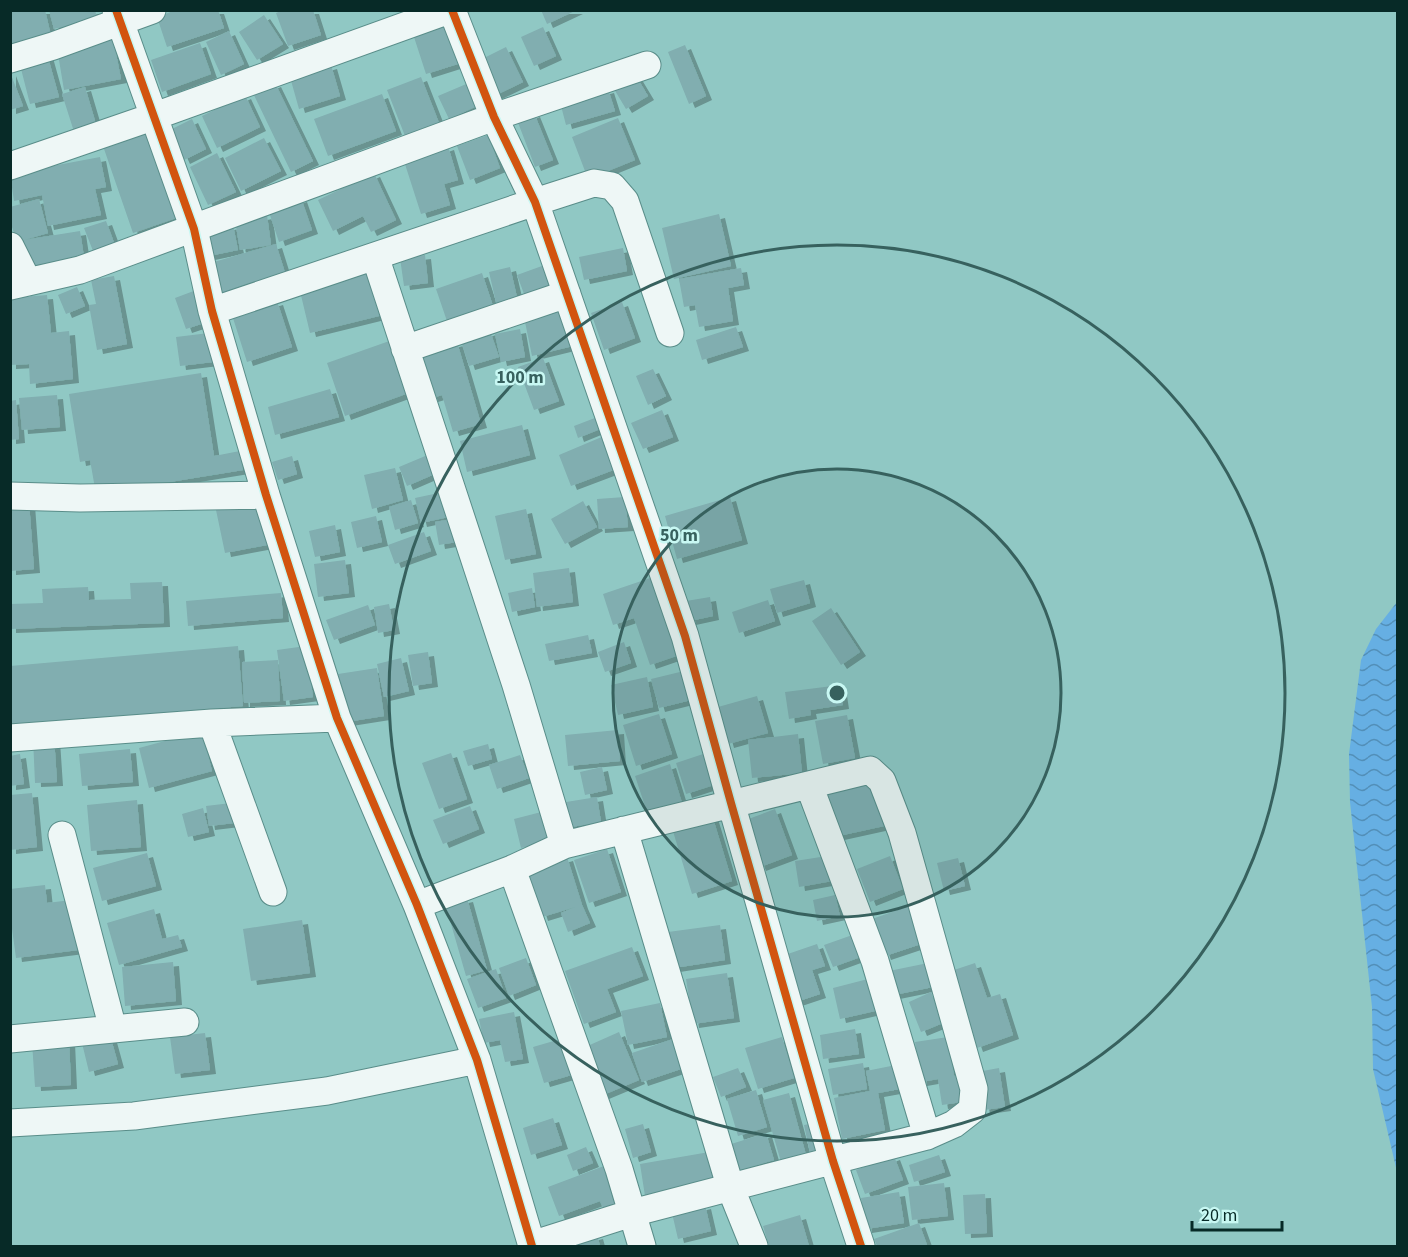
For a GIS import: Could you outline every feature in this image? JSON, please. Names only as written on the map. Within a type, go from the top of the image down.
[{"type":"street","points":[[10,59],[53,46],[119,16],[152,10]]},
{"type":"street","points":[[10,166],[450,10],[494,117],[535,202],[685,636],[833,1161],[861,1246]]},
{"type":"street","points":[[119,16],[194,229],[212,311],[266,495],[337,718],[417,905],[477,1060],[532,1246],[632,1213],[927,1136],[954,1124],[972,1110],[974,1089],[902,833],[882,781],[870,770],[564,845],[512,869],[417,905]]},
{"type":"street","points":[[10,246],[19,284],[80,270],[494,117],[647,65]]},
{"type":"street","points":[[212,311],[594,183],[612,186],[625,201],[670,333]]},
{"type":"street","points":[[375,256],[513,674],[564,845]]},
{"type":"street","points":[[405,348],[567,294]]},
{"type":"street","points":[[10,496],[80,498],[266,495]]},
{"type":"street","points":[[10,738],[212,723],[337,718]]},
{"type":"street","points":[[212,723],[273,892]]},
{"type":"street","points":[[809,785],[875,960],[927,1136]]},
{"type":"street","points":[[624,830],[731,1189],[754,1246]]},
{"type":"street","points":[[62,835],[113,1029]]},
{"type":"street","points":[[512,869],[619,1169],[642,1246]]},
{"type":"street","points":[[10,1039],[185,1022]]},
{"type":"street","points":[[10,1123],[134,1116],[327,1091],[477,1060]]},
{"type":"water","points":[[1397,602],[1397,1172],[1373,1069],[1372,1007],[1350,802],[1349,754],[1361,660],[1376,629]]},
{"type":"building","points":[[10,10],[45,10],[51,36],[10,46]]},
{"type":"building","points":[[49,10],[95,10],[97,18],[54,29]]},
{"type":"building","points":[[176,10],[218,10],[224,28],[167,47],[157,17]]},
{"type":"building","points":[[283,10],[313,10],[321,35],[288,46],[276,13]]},
{"type":"building","points":[[541,10],[577,10],[547,24]]},
{"type":"building","points":[[264,15],[283,44],[257,60],[239,32]]},
{"type":"building","points":[[452,22],[464,62],[426,74],[413,34]]},
{"type":"building","points":[[543,27],[556,56],[534,66],[521,37]]},
{"type":"building","points":[[229,31],[244,64],[221,75],[206,42]]},
{"type":"building","points":[[113,38],[121,79],[64,90],[57,48]]},
{"type":"building","points":[[200,43],[211,74],[162,92],[151,60]]},
{"type":"building","points":[[685,45],[706,96],[689,104],[668,52]]},
{"type":"building","points":[[506,47],[523,82],[490,98],[474,63]]},
{"type":"building","points":[[47,54],[59,97],[30,104],[19,61]]},
{"type":"building","points":[[331,65],[340,96],[299,109],[290,77]]},
{"type":"building","points":[[10,72],[23,106],[10,110]]},
{"type":"building","points":[[636,76],[648,96],[626,109],[614,89]]},
{"type":"building","points":[[421,77],[439,123],[405,136],[387,90]]},
{"type":"building","points":[[471,82],[481,104],[449,119],[438,96]]},
{"type":"building","points":[[275,83],[313,161],[291,172],[253,93]]},
{"type":"building","points":[[85,87],[98,131],[76,138],[62,94]]},
{"type":"building","points":[[608,89],[615,111],[566,125],[560,102]]},
{"type":"building","points":[[382,94],[396,131],[328,156],[314,119]]},
{"type":"building","points":[[245,95],[260,127],[217,148],[202,116]]},
{"type":"building","points":[[534,113],[553,160],[535,167],[517,120]]},
{"type":"building","points":[[618,118],[635,160],[588,179],[572,137]]},
{"type":"building","points":[[192,119],[206,149],[184,160],[170,130]]},
{"type":"building","points":[[148,130],[179,217],[133,233],[103,146]]},
{"type":"building","points":[[488,135],[500,168],[470,180],[457,146]]},
{"type":"building","points":[[264,138],[281,171],[241,191],[225,158]]},
{"type":"building","points":[[448,146],[458,180],[444,184],[450,205],[421,214],[404,161]]},
{"type":"building","points":[[217,153],[236,192],[208,205],[190,167]]},
{"type":"building","points":[[100,157],[106,187],[95,189],[101,215],[48,226],[42,195],[14,201],[10,174]]},
{"type":"building","points":[[374,173],[396,220],[371,232],[363,216],[333,231],[318,200]]},
{"type":"building","points":[[301,198],[312,230],[279,242],[268,209]]},
{"type":"building","points":[[39,199],[48,233],[17,242],[10,221],[10,207]]},
{"type":"building","points":[[719,214],[731,266],[674,279],[662,228]]},
{"type":"building","points":[[267,215],[271,245],[240,250],[235,220]]},
{"type":"building","points":[[106,221],[116,248],[95,256],[84,228]]},
{"type":"building","points":[[233,225],[238,250],[209,256],[204,231]]},
{"type":"building","points":[[80,231],[84,257],[28,266],[24,240]]},
{"type":"building","points":[[276,244],[286,276],[216,296],[207,264]]},
{"type":"building","points":[[623,248],[627,271],[584,280],[579,257]]},
{"type":"building","points":[[425,255],[428,283],[404,286],[400,258]]},
{"type":"building","points":[[553,262],[562,289],[527,302],[517,275]]},
{"type":"building","points":[[510,267],[519,306],[498,311],[489,272]]},
{"type":"building","points":[[375,268],[387,314],[310,333],[299,287]]},
{"type":"building","points":[[741,268],[744,285],[728,288],[733,321],[699,327],[695,305],[684,307],[679,279]]},
{"type":"building","points":[[482,273],[495,312],[449,327],[436,289]]},
{"type":"building","points":[[114,276],[127,344],[97,350],[89,305],[96,304],[91,280]]},
{"type":"building","points":[[77,287],[85,306],[66,314],[58,295]]},
{"type":"building","points":[[199,289],[210,321],[186,329],[175,298]]},
{"type":"building","points":[[47,295],[51,333],[69,331],[73,379],[30,384],[29,364],[10,365],[10,298]]},
{"type":"building","points":[[277,301],[292,347],[247,362],[232,315]]},
{"type":"building","points":[[622,302],[635,338],[604,350],[591,313]]},
{"type":"building","points":[[568,307],[577,345],[532,356],[524,317]]},
{"type":"building","points":[[736,327],[743,347],[702,360],[696,340]]},
{"type":"building","points":[[520,329],[525,357],[501,362],[495,334]]},
{"type":"building","points":[[490,331],[499,357],[469,366],[461,341]]},
{"type":"building","points":[[209,333],[213,362],[180,366],[176,337]]},
{"type":"building","points":[[395,339],[414,391],[345,416],[327,363]]},
{"type":"building","points":[[457,342],[481,424],[453,432],[442,395],[432,398],[419,353]]},
{"type":"building","points":[[543,358],[559,401],[534,410],[518,367]]},
{"type":"building","points":[[653,369],[666,396],[648,405],[636,376]]},
{"type":"building","points":[[201,373],[214,456],[240,451],[243,470],[96,494],[90,460],[80,462],[69,394]]},
{"type":"building","points":[[330,389],[339,417],[275,435],[268,407]]},
{"type":"building","points":[[57,395],[60,427],[22,430],[19,398]]},
{"type":"building","points":[[16,400],[19,439],[10,440],[10,401]]},
{"type":"building","points":[[662,410],[673,437],[643,449],[631,423]]},
{"type":"building","points":[[600,416],[605,427],[578,438],[574,426]]},
{"type":"building","points":[[522,425],[530,455],[467,472],[460,441]]},
{"type":"building","points":[[604,436],[616,469],[571,486],[559,455]]},
{"type":"building","points":[[430,454],[437,473],[407,486],[399,467]]},
{"type":"building","points":[[292,456],[297,474],[278,480],[272,462]]},
{"type":"building","points":[[395,468],[403,500],[372,509],[364,475]]},
{"type":"building","points":[[448,491],[453,516],[421,523],[415,498]]},
{"type":"building","points":[[625,497],[628,527],[599,529],[597,499]]},
{"type":"building","points":[[730,497],[742,540],[677,559],[665,516]]},
{"type":"building","points":[[411,500],[418,523],[395,530],[389,507]]},
{"type":"building","points":[[257,501],[267,545],[225,553],[216,510]]},
{"type":"building","points":[[583,501],[597,527],[565,544],[551,519]]},
{"type":"building","points":[[29,502],[34,569],[10,571],[10,504]]},
{"type":"building","points":[[526,509],[536,554],[505,560],[495,516]]},
{"type":"building","points":[[376,516],[382,542],[357,548],[351,522]]},
{"type":"building","points":[[458,518],[462,541],[439,545],[435,522]]},
{"type":"building","points":[[335,525],[340,552],[315,557],[309,531]]},
{"type":"building","points":[[424,532],[431,551],[395,564],[388,545]]},
{"type":"building","points":[[345,560],[349,593],[318,597],[314,564]]},
{"type":"building","points":[[569,568],[573,602],[537,607],[533,573]]},
{"type":"building","points":[[656,576],[682,654],[650,665],[634,618],[613,625],[603,594]]},
{"type":"building","points":[[804,580],[810,603],[777,613],[770,589]]},
{"type":"building","points":[[162,582],[164,623],[10,629],[10,604],[43,603],[42,589],[88,587],[89,600],[131,599],[130,583]]},
{"type":"building","points":[[532,588],[535,607],[512,612],[508,593]]},
{"type":"building","points":[[281,593],[283,618],[188,626],[186,601]]},
{"type":"building","points":[[710,597],[713,616],[690,621],[686,601]]},
{"type":"building","points":[[768,600],[775,621],[739,633],[732,612]]},
{"type":"building","points":[[389,604],[394,630],[378,633],[374,607]]},
{"type":"building","points":[[368,605],[375,625],[334,640],[326,620]]},
{"type":"building","points":[[831,608],[860,652],[841,665],[812,621]]},
{"type":"building","points":[[588,635],[592,653],[549,661],[545,644]]},
{"type":"building","points":[[624,642],[631,663],[605,672],[598,652]]},
{"type":"building","points":[[238,646],[243,706],[10,726],[10,666]]},
{"type":"building","points":[[306,646],[313,697],[284,701],[277,650]]},
{"type":"building","points":[[428,652],[432,683],[413,686],[408,655]]},
{"type":"building","points":[[401,658],[409,691],[384,697],[377,664]]},
{"type":"building","points":[[278,660],[280,701],[244,703],[242,662]]},
{"type":"building","points":[[377,668],[384,716],[346,722],[338,674]]},
{"type":"building","points":[[684,671],[691,700],[659,708],[651,679]]},
{"type":"building","points":[[647,677],[653,707],[618,715],[611,685]]},
{"type":"building","points":[[840,685],[843,705],[810,710],[811,715],[789,719],[785,692]]},
{"type":"building","points":[[757,696],[768,733],[728,744],[718,707]]},
{"type":"building","points":[[659,714],[672,754],[636,766],[623,725]]},
{"type":"building","points":[[847,715],[855,758],[823,764],[815,721]]},
{"type":"building","points":[[618,730],[620,761],[568,766],[565,735]]},
{"type":"building","points":[[202,731],[212,771],[149,788],[139,748]]},
{"type":"building","points":[[798,734],[802,773],[752,778],[748,740]]},
{"type":"building","points":[[54,737],[57,782],[35,783],[33,738]]},
{"type":"building","points":[[488,744],[492,759],[468,766],[463,751]]},
{"type":"building","points":[[130,749],[133,782],[82,786],[79,754]]},
{"type":"building","points":[[712,751],[723,782],[686,794],[676,763]]},
{"type":"building","points":[[451,753],[467,799],[439,809],[422,763]]},
{"type":"building","points":[[20,754],[24,784],[10,786],[10,756]]},
{"type":"building","points":[[520,755],[529,778],[497,789],[489,765]]},
{"type":"building","points":[[670,764],[682,803],[648,815],[635,776]]},
{"type":"building","points":[[602,767],[607,790],[585,795],[580,772]]},
{"type":"building","points":[[874,780],[884,826],[834,837],[824,791]]},
{"type":"building","points":[[32,793],[37,847],[10,850],[10,795]]},
{"type":"building","points":[[597,797],[601,822],[565,828],[560,803]]},
{"type":"building","points":[[137,800],[141,847],[91,851],[87,805]]},
{"type":"building","points":[[231,803],[234,823],[209,826],[206,806]]},
{"type":"building","points":[[470,806],[479,829],[443,844],[433,820]]},
{"type":"building","points":[[203,808],[209,832],[188,837],[182,814]]},
{"type":"building","points":[[775,809],[792,855],[760,867],[743,821]]},
{"type":"building","points":[[549,810],[556,839],[521,848],[514,819]]},
{"type":"building","points":[[712,815],[732,881],[692,894],[672,828]]},
{"type":"building","points":[[607,849],[621,892],[589,903],[574,860]]},
{"type":"building","points":[[147,853],[156,886],[102,901],[93,868]]},
{"type":"building","points":[[827,856],[832,881],[799,887],[795,861]]},
{"type":"building","points":[[890,856],[903,889],[870,902],[857,869]]},
{"type":"building","points":[[567,857],[590,923],[568,932],[561,913],[575,907],[542,917],[527,869]]},
{"type":"building","points":[[958,858],[965,886],[944,891],[937,863]]},
{"type":"building","points":[[45,885],[47,903],[71,900],[78,950],[16,958],[10,914],[10,889]]},
{"type":"building","points":[[835,895],[840,916],[817,921],[813,900]]},
{"type":"building","points":[[467,898],[487,970],[466,976],[445,903]]},
{"type":"building","points":[[912,905],[924,943],[885,956],[872,919]]},
{"type":"building","points":[[154,909],[162,939],[178,935],[182,947],[119,965],[107,923]]},
{"type":"building","points":[[302,920],[310,973],[251,981],[243,929]]},
{"type":"building","points":[[720,925],[725,960],[674,968],[668,932]]},
{"type":"building","points":[[858,933],[866,955],[833,967],[824,945]]},
{"type":"building","points":[[817,944],[825,966],[812,970],[820,994],[793,1003],[779,957]]},
{"type":"building","points":[[632,947],[643,976],[607,989],[616,1012],[584,1024],[565,971]]},
{"type":"building","points":[[526,958],[536,985],[509,996],[499,968]]},
{"type":"building","points":[[173,962],[176,1001],[125,1006],[122,967]]},
{"type":"building","points":[[928,963],[933,987],[894,995],[889,971]]},
{"type":"building","points":[[975,963],[987,998],[1000,994],[1013,1035],[977,1048],[951,971]]},
{"type":"building","points":[[496,969],[506,998],[478,1008],[467,979]]},
{"type":"building","points":[[727,973],[734,1018],[693,1024],[686,979]]},
{"type":"building","points":[[868,979],[875,1011],[840,1019],[833,988]]},
{"type":"building","points":[[931,992],[943,1023],[921,1032],[909,1002]]},
{"type":"building","points":[[660,1003],[667,1037],[628,1045],[621,1011]]},
{"type":"building","points":[[514,1012],[523,1059],[505,1062],[500,1040],[484,1043],[479,1019]]},
{"type":"building","points":[[855,1029],[859,1054],[823,1059],[820,1035]]},
{"type":"building","points":[[619,1032],[639,1080],[603,1095],[583,1048]]},
{"type":"building","points":[[205,1033],[210,1070],[175,1074],[170,1037]]},
{"type":"building","points":[[110,1035],[118,1064],[89,1072],[82,1043]]},
{"type":"building","points":[[782,1037],[794,1078],[758,1089],[745,1048]]},
{"type":"building","points":[[948,1037],[954,1076],[964,1074],[968,1101],[942,1105],[938,1079],[921,1082],[915,1042]]},
{"type":"building","points":[[564,1038],[575,1074],[544,1083],[533,1047]]},
{"type":"building","points":[[69,1039],[71,1085],[35,1087],[32,1042]]},
{"type":"building","points":[[673,1039],[684,1068],[642,1082],[632,1053]]},
{"type":"building","points":[[863,1063],[867,1089],[833,1095],[828,1069]]},
{"type":"building","points":[[896,1065],[900,1089],[878,1093],[885,1130],[842,1139],[834,1098],[870,1091],[866,1071]]},
{"type":"building","points":[[738,1068],[746,1087],[721,1097],[713,1077]]},
{"type":"building","points":[[999,1068],[1005,1107],[984,1110],[977,1072]]},
{"type":"building","points":[[756,1090],[767,1127],[738,1136],[727,1099]]},
{"type":"building","points":[[789,1093],[806,1155],[781,1162],[763,1100]]},
{"type":"building","points":[[553,1118],[562,1145],[531,1155],[523,1128]]},
{"type":"building","points":[[820,1122],[826,1150],[810,1153],[804,1125]]},
{"type":"building","points":[[643,1124],[651,1152],[633,1158],[625,1129]]},
{"type":"building","points":[[766,1133],[774,1160],[736,1171],[728,1145]]},
{"type":"building","points":[[586,1147],[593,1163],[573,1171],[567,1155]]},
{"type":"building","points":[[715,1151],[720,1184],[645,1196],[640,1164]]},
{"type":"building","points":[[939,1155],[945,1172],[914,1182],[909,1165]]},
{"type":"building","points":[[894,1156],[903,1180],[865,1194],[856,1170]]},
{"type":"building","points":[[612,1163],[626,1202],[604,1210],[600,1201],[559,1216],[548,1187]]},
{"type":"building","points":[[944,1183],[948,1216],[912,1220],[908,1187]]},
{"type":"building","points":[[899,1192],[904,1223],[866,1229],[861,1198]]},
{"type":"building","points":[[985,1194],[987,1233],[965,1234],[963,1195]]},
{"type":"building","points":[[705,1205],[711,1231],[678,1239],[672,1213]]},
{"type":"building","points":[[800,1215],[809,1246],[769,1246],[763,1226]]},
{"type":"building","points":[[919,1223],[927,1245],[877,1246],[874,1239]]},
{"type":"building","points":[[597,1235],[600,1246],[554,1246]]},
{"type":"cycle path","points":[[116,10],[194,229],[212,311],[266,495],[337,718],[417,905],[477,1060],[532,1246]]},
{"type":"cycle path","points":[[452,10],[494,117],[535,202],[685,636],[833,1161],[861,1246]]}]
